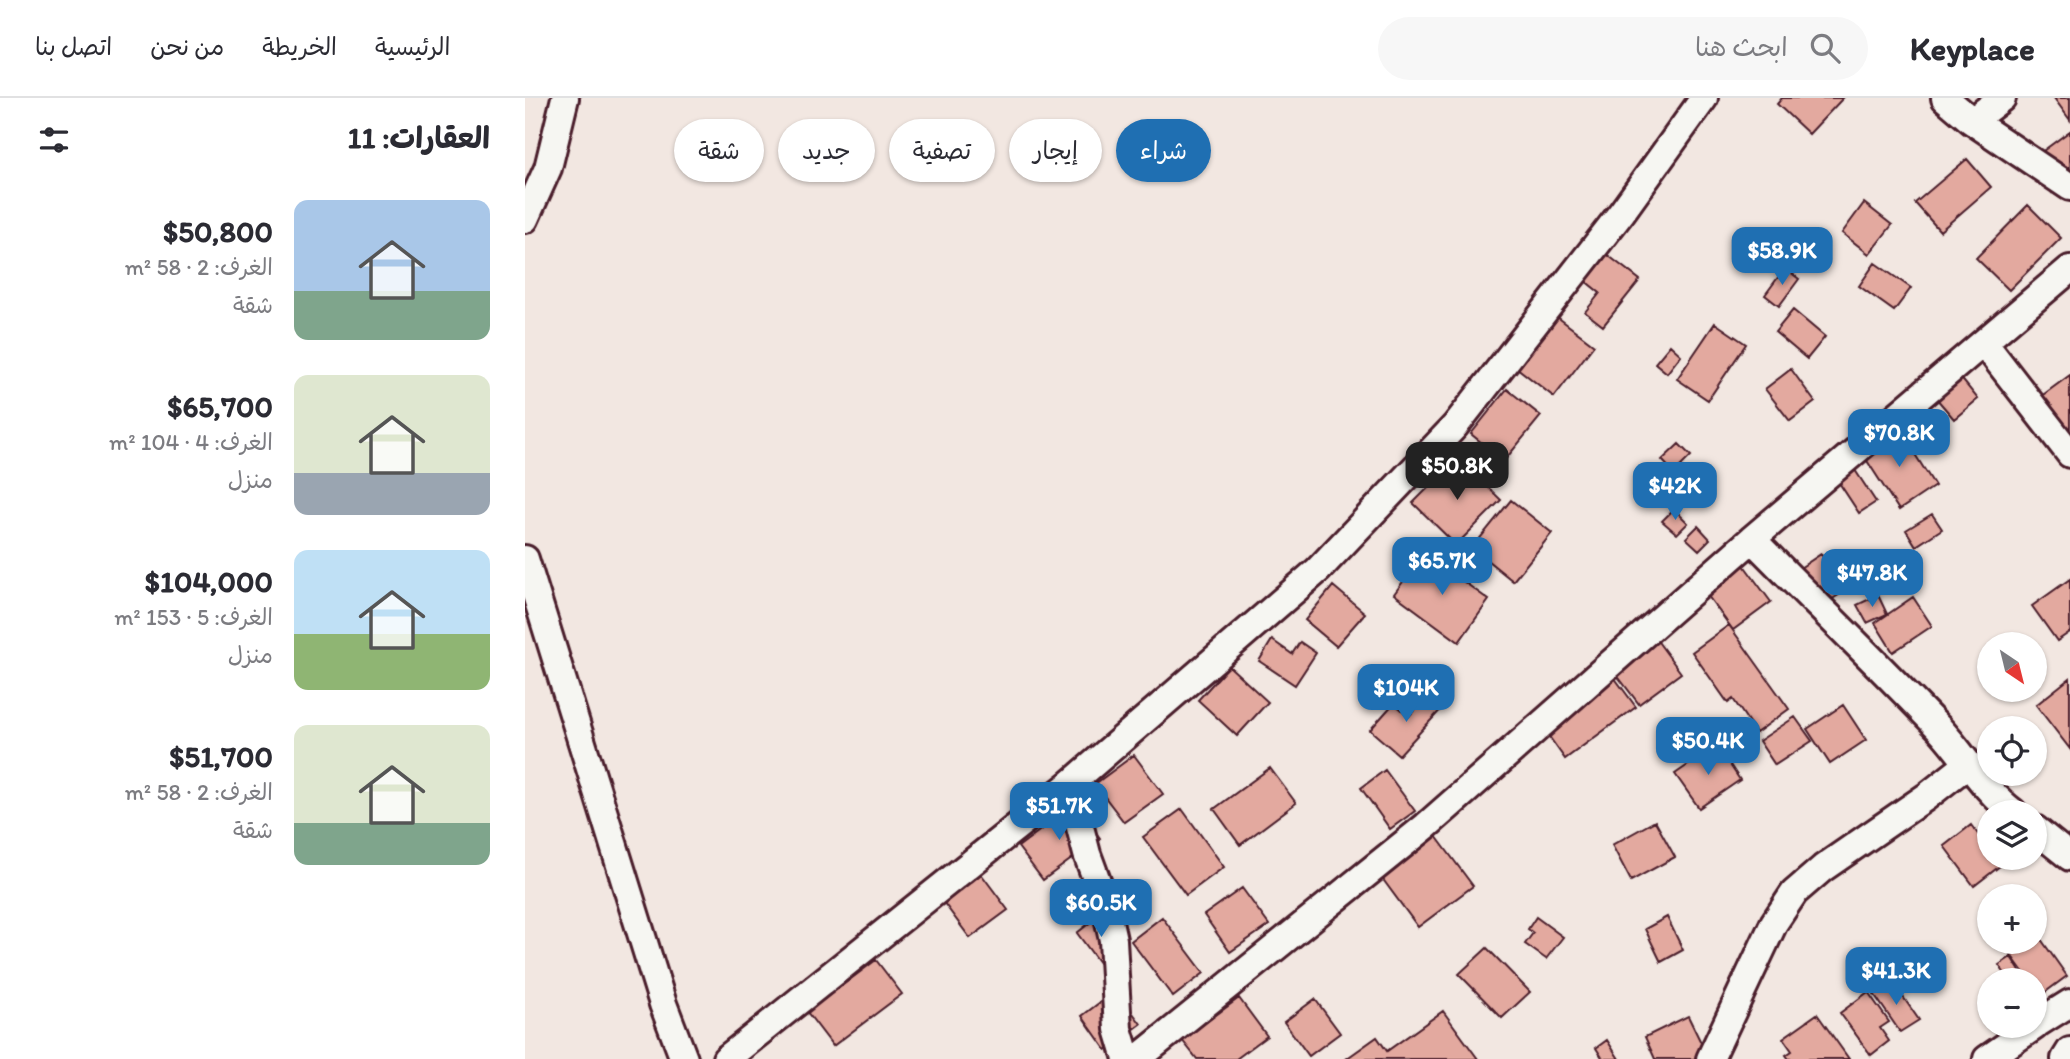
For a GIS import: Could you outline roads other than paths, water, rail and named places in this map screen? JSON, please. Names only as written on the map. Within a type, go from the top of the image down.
[{"type":"street","points":[[525,219],[548,168],[565,98]]},
{"type":"street","points":[[726,1059],[1069,785],[1318,569],[1455,426],[1622,212],[1705,98]]},
{"type":"street","points":[[1945,98],[1972,121],[2070,187]]},
{"type":"street","points":[[1972,121],[2002,98]]},
{"type":"street","points":[[1137,1059],[1426,826],[1752,539],[2070,269]]},
{"type":"street","points":[[1984,343],[2070,454]]},
{"type":"street","points":[[1752,539],[1944,733],[1997,800]]},
{"type":"street","points":[[525,559],[663,1003],[684,1059]]},
{"type":"street","points":[[1710,1059],[1774,923],[1794,893],[1823,868],[1926,797],[1968,764]]},
{"type":"street","points":[[1069,785],[1087,855],[1105,903],[1113,940],[1118,1029],[1127,1059]]},
{"type":"street","points":[[2047,839],[2070,857]]},
{"type":"street","points":[[2047,1017],[2070,1003]]},
{"type":"street","points":[[1987,1059],[2017,1038]]},
{"type":"street","points":[[2065,1059],[2070,1051]]}]
